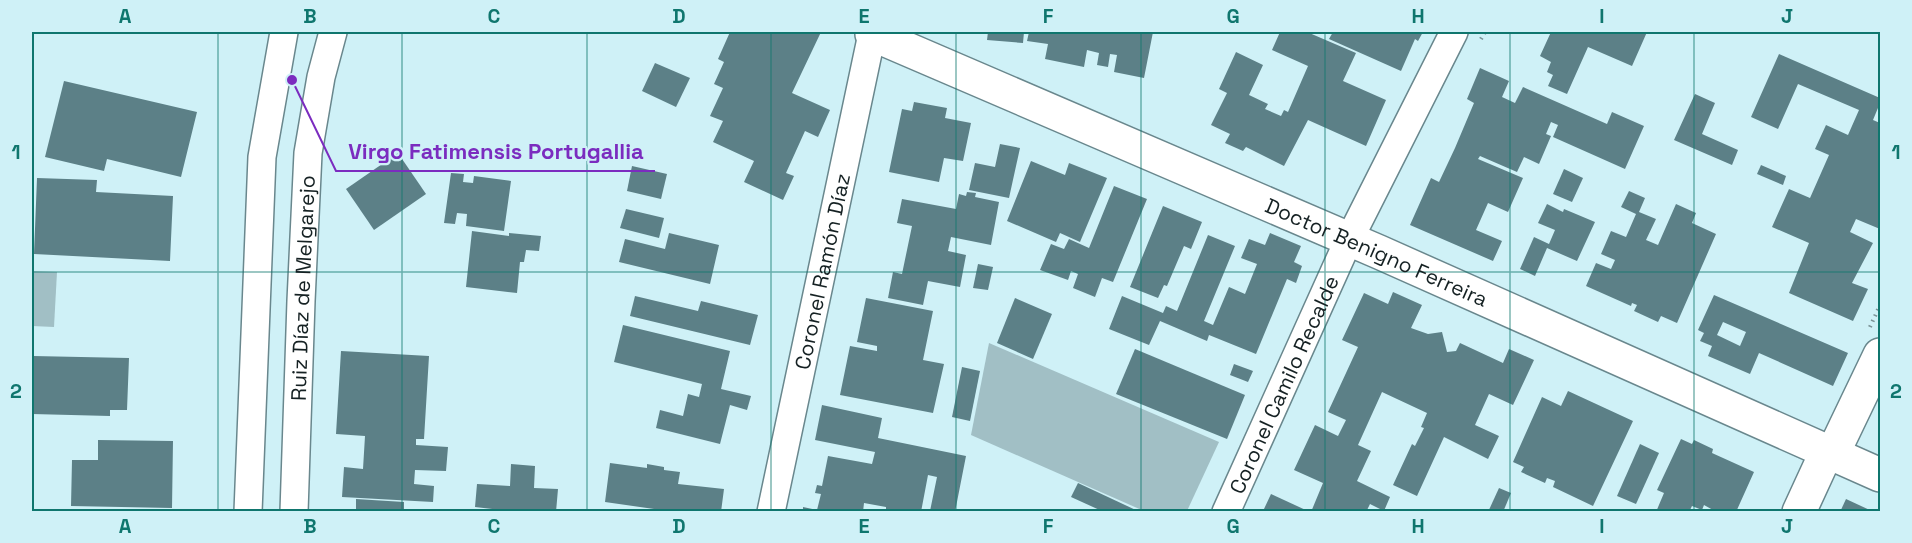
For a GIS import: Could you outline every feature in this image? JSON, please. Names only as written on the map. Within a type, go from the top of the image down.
[{"type":"street","name":"Ruiz Díaz de Melgarejo","points":[[248,512],[262,157],[284,32]]},
{"type":"street","name":"Ruiz Díaz de Melgarejo","points":[[294,512],[308,153],[321,77],[333,32]]},
{"type":"street","name":"Coronel Camilo Recalde","points":[[1226,512],[1350,239],[1454,32]]},
{"type":"street","name":"Doctor Benigno Ferreira","points":[[872,33],[1350,239],[1881,475]]},
{"type":"street","name":"Coronel Ramón Díaz","points":[[771,512],[872,33]]},
{"type":"street","points":[[258,300],[301,301]]},
{"type":"street","points":[[1799,512],[1822,462],[1833,453],[1881,355]]},
{"type":"shaded area","points":[[32,271],[57,272],[54,327],[32,326]]},
{"type":"shaded area","points":[[989,343],[1219,442],[1187,511],[1144,511],[971,435]]},
{"type":"building","points":[[730,32],[821,32],[792,93],[830,110],[818,137],[805,131],[786,173],[794,176],[783,200],[744,182],[754,161],[713,142],[723,121],[710,116],[723,88],[714,84],[724,62],[718,59]]},
{"type":"building","points":[[988,32],[1024,32],[1023,43],[987,40]]},
{"type":"building","points":[[1029,32],[1153,32],[1144,78],[1114,72],[1117,55],[1110,54],[1108,67],[1097,65],[1099,53],[1087,50],[1084,67],[1045,59],[1048,44],[1027,41]]},
{"type":"building","points":[[1280,32],[1307,32],[1356,53],[1343,81],[1386,100],[1366,146],[1308,120],[1284,166],[1246,147],[1243,151],[1225,143],[1230,134],[1211,125],[1227,93],[1219,89],[1236,52],[1263,65],[1249,95],[1268,104],[1265,109],[1281,116],[1284,110],[1288,112],[1308,66],[1272,50]]},
{"type":"building","points":[[1333,32],[1423,32],[1418,41],[1415,39],[1401,71],[1329,39]]},
{"type":"building","points":[[1551,32],[1647,32],[1632,66],[1588,47],[1567,94],[1548,86],[1553,75],[1547,72],[1551,62],[1540,56]]},
{"type":"building","points":[[1779,54],[1880,98],[1873,120],[1880,123],[1880,229],[1856,219],[1850,232],[1873,243],[1852,283],[1868,289],[1853,321],[1789,293],[1809,243],[1772,227],[1789,189],[1810,198],[1829,155],[1815,149],[1826,125],[1848,135],[1859,110],[1798,84],[1778,129],[1751,117]]},
{"type":"building","points":[[655,63],[690,78],[676,107],[642,91]]},
{"type":"building","points":[[1480,68],[1509,81],[1502,97],[1515,103],[1523,87],[1607,124],[1612,112],[1644,126],[1625,169],[1553,137],[1558,125],[1551,122],[1546,134],[1551,136],[1539,164],[1524,157],[1517,172],[1480,156],[1478,159],[1523,178],[1508,212],[1488,203],[1476,230],[1502,241],[1493,261],[1410,225],[1431,178],[1439,182],[1455,148],[1474,103],[1467,99]]},
{"type":"building","points":[[64,81],[197,112],[181,177],[107,159],[104,171],[45,157]]},
{"type":"building","points":[[1695,94],[1715,103],[1702,134],[1738,150],[1732,165],[1674,140]]},
{"type":"building","points":[[914,102],[947,108],[945,118],[971,123],[963,161],[944,158],[939,182],[889,172],[902,109],[912,111]]},
{"type":"building","points":[[1000,144],[1020,148],[1009,198],[969,190],[975,163],[995,167]]},
{"type":"building","points":[[398,153],[426,194],[374,230],[346,189]]},
{"type":"building","points":[[1031,161],[1065,175],[1069,163],[1107,178],[1080,242],[1060,233],[1056,242],[1007,221]]},
{"type":"building","points":[[1761,165],[1786,176],[1783,185],[1757,174]]},
{"type":"building","points":[[632,166],[667,174],[661,199],[627,191]]},
{"type":"building","points":[[1564,169],[1583,178],[1572,202],[1553,194]]},
{"type":"building","points":[[451,173],[464,174],[463,182],[473,183],[474,176],[511,181],[504,231],[466,226],[467,214],[457,213],[455,224],[444,223]]},
{"type":"building","points":[[37,178],[97,180],[96,192],[173,196],[170,261],[34,254]]},
{"type":"building","points":[[1114,186],[1147,199],[1113,282],[1102,278],[1095,297],[1073,288],[1078,274],[1071,271],[1068,280],[1040,270],[1051,244],[1064,249],[1069,239],[1089,248]]},
{"type":"building","points":[[1629,191],[1645,198],[1639,212],[1656,219],[1646,240],[1658,245],[1676,204],[1696,213],[1692,223],[1716,234],[1677,323],[1661,316],[1658,322],[1634,311],[1637,305],[1632,303],[1631,306],[1586,286],[1596,263],[1611,269],[1615,260],[1601,254],[1611,231],[1626,237],[1636,214],[1621,207]]},
{"type":"building","points":[[967,192],[976,193],[975,197],[999,202],[991,245],[951,237],[948,251],[966,255],[960,287],[928,281],[923,305],[888,298],[893,272],[902,274],[912,226],[897,223],[902,199],[956,209],[959,194],[966,196]]},
{"type":"building","points":[[1547,204],[1563,212],[1564,209],[1595,222],[1577,261],[1547,248],[1535,276],[1520,269],[1534,237],[1549,244],[1555,230],[1538,223]]},
{"type":"building","points":[[1163,206],[1202,222],[1191,249],[1184,246],[1167,286],[1164,285],[1158,298],[1130,287]]},
{"type":"building","points":[[626,209],[664,218],[659,238],[620,228]]},
{"type":"building","points":[[472,231],[509,236],[509,233],[541,236],[539,251],[526,250],[524,262],[520,262],[517,293],[466,287]]},
{"type":"building","points":[[669,233],[719,245],[710,284],[619,262],[625,239],[665,249]]},
{"type":"building","points":[[1270,233],[1301,246],[1294,262],[1302,266],[1296,283],[1287,279],[1256,354],[1209,335],[1207,341],[1160,321],[1149,345],[1109,329],[1122,296],[1163,313],[1166,306],[1177,311],[1208,235],[1235,246],[1204,321],[1213,325],[1229,287],[1245,294],[1257,264],[1241,258],[1249,239],[1265,245]]},
{"type":"building","points":[[978,264],[993,267],[988,290],[973,288]]},
{"type":"building","points":[[1393,292],[1422,305],[1411,328],[1428,334],[1442,332],[1447,352],[1456,351],[1460,343],[1503,363],[1509,349],[1534,360],[1513,405],[1489,394],[1475,425],[1499,436],[1488,459],[1444,437],[1417,496],[1393,485],[1412,444],[1415,446],[1424,428],[1421,427],[1427,413],[1382,392],[1358,445],[1371,451],[1357,481],[1390,497],[1384,511],[1370,504],[1366,512],[1311,512],[1323,483],[1294,470],[1315,425],[1338,436],[1346,420],[1328,412],[1358,347],[1342,340],[1364,293],[1388,304]]},
{"type":"building","points":[[1714,295],[1848,353],[1833,386],[1759,353],[1750,374],[1708,356],[1712,346],[1700,341],[1704,333],[1698,330]],"holes":[[[1723,322],[1746,332],[1740,346],[1717,335]]]},
{"type":"building","points":[[635,296],[698,311],[701,301],[758,315],[750,345],[630,316]]},
{"type":"building","points":[[866,298],[933,311],[923,360],[944,364],[933,413],[840,395],[850,346],[877,351],[877,346],[857,342]]},
{"type":"building","points":[[1015,298],[1052,314],[1033,359],[997,343]]},
{"type":"building","points":[[623,325],[730,351],[721,389],[751,396],[747,410],[730,405],[720,444],[656,428],[660,410],[683,416],[688,394],[699,397],[702,384],[614,362]]},
{"type":"building","points":[[1135,349],[1245,395],[1227,439],[1116,394]]},
{"type":"building","points":[[341,351],[429,356],[424,439],[416,439],[416,445],[448,447],[446,471],[415,470],[414,484],[434,486],[433,502],[342,497],[344,467],[363,469],[365,436],[336,434]]},
{"type":"building","points":[[33,356],[129,358],[127,410],[110,410],[110,416],[32,414]]},
{"type":"building","points":[[1234,364],[1253,371],[1248,382],[1230,375]]},
{"type":"building","points":[[962,367],[980,371],[970,421],[952,417]]},
{"type":"building","points":[[1568,391],[1633,421],[1593,506],[1553,487],[1555,481],[1547,478],[1545,483],[1521,472],[1524,467],[1513,462],[1542,397],[1561,406]]},
{"type":"building","points":[[822,405],[882,418],[878,438],[966,456],[955,512],[930,511],[937,477],[928,475],[921,512],[886,512],[886,507],[864,503],[863,512],[803,512],[803,507],[817,510],[821,494],[815,493],[817,485],[822,486],[828,456],[872,464],[875,452],[815,440]]},
{"type":"building","points":[[1681,439],[1692,444],[1694,440],[1713,449],[1712,453],[1754,472],[1736,512],[1712,512],[1713,510],[1704,505],[1702,510],[1692,506],[1689,512],[1656,512],[1664,493],[1657,490]]},
{"type":"building","points":[[98,440],[173,441],[172,508],[71,506],[72,460],[98,460]]},
{"type":"building","points":[[1640,444],[1659,453],[1636,504],[1617,496]]},
{"type":"building","points":[[610,463],[647,468],[647,464],[664,467],[664,470],[680,472],[678,484],[724,489],[721,512],[675,512],[605,502]]},
{"type":"building","points":[[511,464],[535,466],[534,488],[558,489],[556,512],[518,512],[475,507],[477,484],[510,486]]},
{"type":"building","points":[[1078,483],[1140,512],[1104,512],[1071,497]]},
{"type":"building","points":[[1499,488],[1511,493],[1503,512],[1488,512]]},
{"type":"building","points":[[1271,494],[1310,512],[1270,512],[1264,509]]},
{"type":"building","points":[[356,499],[404,502],[404,512],[356,512]]},
{"type":"building","points":[[1846,499],[1874,512],[1840,512]]},
{"type":"place","name":"Virgo Fatimensis Portugallia","points":[[292,80]]}]
